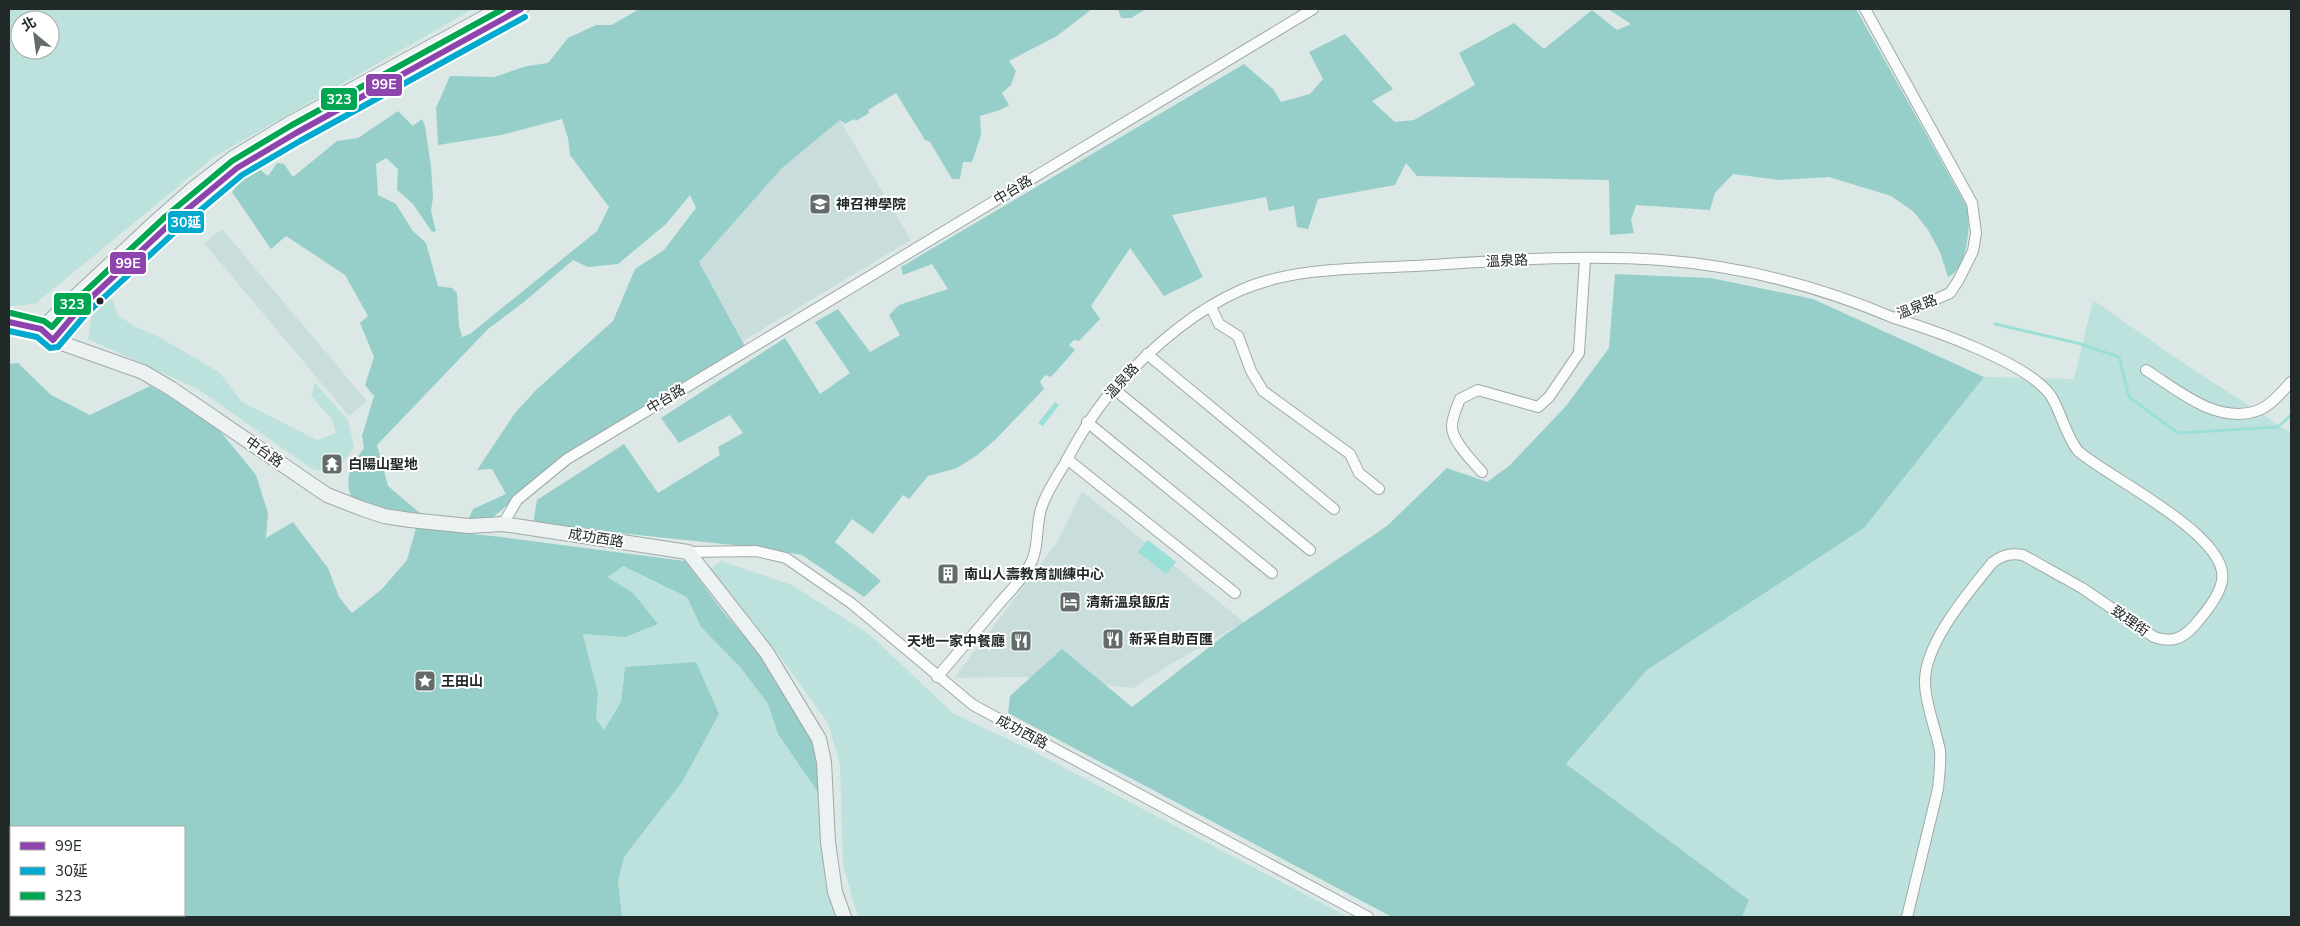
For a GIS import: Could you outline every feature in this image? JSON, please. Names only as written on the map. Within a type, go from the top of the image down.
[{"type":"street","points":[[9,322],[42,329],[194,188],[233,158],[293,128],[369,86],[500,9]]},
{"type":"street","points":[[369,86],[521,9]]},
{"type":"street","name":"溫泉路","points":[[937,677],[1019,581],[1032,560],[1038,537],[1040,509],[1087,422],[1114,389],[1147,354],[1174,332],[1238,291],[1265,281],[1322,271],[1520,260],[1585,259],[1661,260],[1759,275],[1834,294],[1894,318],[1950,293],[1970,260],[1976,233],[1972,203],[1865,9]]},
{"type":"street","name":"中台路","points":[[42,329],[53,340],[143,372],[327,495],[384,516],[469,526],[503,524],[517,500],[567,459],[1306,11]]},
{"type":"street","points":[[53,340],[80,308],[172,222],[237,168],[293,128]]},
{"type":"street","points":[[1482,472],[1464,451],[1452,432],[1460,399],[1478,390],[1538,407],[1549,397],[1579,353],[1585,259]]},
{"type":"street","points":[[1211,307],[1219,324],[1238,336],[1250,370],[1263,391],[1350,454],[1359,472],[1379,489]]},
{"type":"street","name":"致理街","points":[[1894,318],[1952,337],[2026,373],[2039,383],[2051,396],[2070,441],[2078,452],[2194,531],[2216,553],[2222,566],[2223,580],[2211,604],[2186,634],[2175,640],[2164,641],[2154,637],[2082,588],[2023,555],[2001,556],[1992,563],[1938,637],[1930,652],[1926,668],[1925,684],[1940,751],[1940,768],[1938,789],[1907,917]]},
{"type":"street","points":[[1147,354],[1334,509]]},
{"type":"street","points":[[2146,370],[2198,403],[2223,412],[2241,413],[2260,410],[2291,382]]},
{"type":"street","points":[[1114,389],[1310,550]]},
{"type":"street","points":[[1087,422],[1272,572]]},
{"type":"street","points":[[1067,459],[1235,594]]},
{"type":"street","name":"成功西路","points":[[503,524],[688,552],[756,551],[786,558],[851,603],[937,677],[973,705],[1368,917]]},
{"type":"street","points":[[688,552],[767,653],[819,739],[824,762],[829,850],[835,892],[844,917]]},
{"type":"shaded area","points":[[9,9],[473,9],[214,157],[35,304],[9,306]]},
{"type":"shaded area","points":[[639,9],[1092,9],[1057,36],[1009,61],[1016,71],[1011,85],[1002,93],[1009,105],[980,116],[981,135],[972,162],[963,162],[960,179],[952,179],[930,142],[925,140],[896,93],[868,110],[869,113],[856,121],[854,119],[845,124],[840,120],[781,169],[699,262],[745,346],[564,457],[491,519],[468,520],[473,509],[506,494],[492,469],[477,470],[515,413],[536,390],[613,321],[635,269],[664,250],[696,208],[690,195],[666,224],[618,264],[588,267],[573,260],[524,302],[488,329],[377,445],[388,486],[421,514],[381,508],[351,497],[348,482],[350,471],[364,448],[362,436],[374,396],[365,385],[374,357],[360,323],[368,316],[345,275],[286,236],[271,249],[232,192],[241,180],[258,168],[268,176],[277,163],[284,164],[293,177],[337,141],[358,138],[398,111],[413,126],[422,119],[425,126],[431,166],[433,197],[431,211],[436,231],[432,232],[413,204],[397,190],[398,169],[386,158],[376,164],[378,195],[396,204],[412,230],[426,243],[438,286],[452,288],[457,293],[459,326],[462,337],[470,334],[597,231],[609,207],[570,155],[568,138],[562,119],[501,135],[438,145],[436,108],[450,76],[494,77],[527,66],[548,63],[568,38],[596,25],[612,25]]},
{"type":"shaded area","points":[[1118,9],[1146,9],[1131,18],[1121,18]]},
{"type":"shaded area","points":[[1608,9],[1856,9],[1968,209],[1969,226],[1964,257],[1955,272],[1948,277],[1940,252],[1928,230],[1914,212],[1891,196],[1829,177],[1779,180],[1733,174],[1715,193],[1710,210],[1636,205],[1631,220],[1634,233],[1610,235],[1609,180],[1417,176],[1406,163],[1395,185],[1318,199],[1308,229],[1297,227],[1294,206],[1269,211],[1266,197],[1172,215],[1203,277],[1164,296],[1130,248],[1091,306],[1100,319],[1079,341],[1074,340],[1069,345],[1075,350],[1051,377],[1045,375],[1040,382],[1044,389],[995,440],[976,456],[957,468],[928,476],[909,499],[903,495],[873,534],[852,519],[835,542],[881,581],[864,597],[802,555],[762,548],[533,524],[537,500],[624,444],[658,493],[720,455],[718,447],[743,433],[730,415],[679,443],[661,418],[785,338],[820,394],[850,373],[815,322],[838,309],[870,352],[900,335],[889,315],[899,305],[948,289],[932,264],[903,275],[901,267],[1244,64],[1273,89],[1281,102],[1310,94],[1323,79],[1309,52],[1345,34],[1393,89],[1372,101],[1395,122],[1414,120],[1475,85],[1459,53],[1514,23],[1544,49],[1592,10],[1617,30],[1631,24]]},
{"type":"shaded area","name":"神召神學院","points":[[840,120],[911,240],[743,341],[699,262],[781,169]]},
{"type":"shaded area","points":[[222,229],[367,401],[349,416],[204,243]]},
{"type":"shaded area","points":[[1615,274],[1711,278],[1813,299],[1984,377],[1864,528],[1647,670],[1566,764],[1749,900],[1742,917],[1392,917],[1008,713],[1010,696],[1062,649],[1132,707],[1226,634],[1387,526],[1447,468],[1487,482],[1509,466],[1566,406],[1609,348]]},
{"type":"shaded area","points":[[106,300],[113,300],[117,314],[135,327],[157,336],[219,372],[242,402],[317,440],[336,433],[332,419],[311,396],[315,383],[348,420],[354,447],[346,460],[342,465],[333,470],[321,471],[312,469],[198,389],[88,339],[92,314]]},
{"type":"shaded area","points":[[2093,300],[2179,360],[2291,433],[2291,917],[1742,917],[1749,900],[1566,765],[1647,670],[1864,528],[1984,377],[2074,379]]},
{"type":"shaded area","points":[[18,363],[51,395],[90,415],[150,386],[211,420],[256,475],[268,513],[266,538],[293,522],[328,568],[339,597],[352,613],[382,589],[407,560],[416,528],[685,561],[724,613],[797,698],[827,751],[830,810],[778,734],[768,704],[741,668],[701,627],[687,597],[623,566],[608,577],[633,593],[658,624],[625,637],[583,634],[598,693],[596,719],[604,730],[621,702],[625,667],[696,662],[719,714],[682,782],[624,857],[618,881],[622,917],[9,917],[9,364]]},
{"type":"shaded area","points":[[1055,402],[1059,405],[1043,426],[1038,423]]},
{"type":"shaded area","name":"清新溫泉飯店","points":[[1082,491],[1244,622],[1166,667],[1134,688],[1025,677],[954,678],[1058,541]]},
{"type":"shaded area","points":[[1148,540],[1176,562],[1166,574],[1138,552]]},
{"type":"shaded area","points":[[721,561],[792,585],[869,634],[954,714],[1027,748],[1348,917],[858,917],[843,865],[840,765],[828,723],[773,647],[738,616],[710,569]]},
{"type":"shaded area","points":[[623,566],[687,597],[701,627],[741,668],[768,704],[778,734],[830,810],[844,917],[622,917],[618,881],[624,857],[682,782],[625,667],[621,702],[604,730],[596,719],[598,693],[583,633],[625,637],[633,593],[608,576]]},
{"type":"waterway","points":[[1995,324],[2077,343],[2119,357],[2129,397],[2178,433],[2278,427],[2291,415]]},
{"type":"transit line","name":"323","points":[[11,313],[44,321],[52,327],[74,302],[166,216],[232,161],[292,125],[503,9]]},
{"type":"transit line","name":"99E","points":[[9,322],[41,329],[53,340],[80,308],[172,222],[237,168],[296,133],[521,9]]},
{"type":"transit line","name":"30延","points":[[9,331],[37,337],[50,348],[58,347],[86,314],[178,229],[242,175],[525,17]]},
{"type":"place","name":"神召神學院","points":[[820,204]]},
{"type":"place","name":"白陽山聖地","points":[[332,464]]},
{"type":"place","name":"南山人壽教育訓練中心","points":[[948,574]]},
{"type":"place","name":"清新溫泉飯店","points":[[1070,602]]},
{"type":"place","name":"新采自助百匯","points":[[1113,639]]},
{"type":"place","name":"天地一家中餐廳","points":[[1021,641]]},
{"type":"place","name":"王田山","points":[[425,681]]}]
